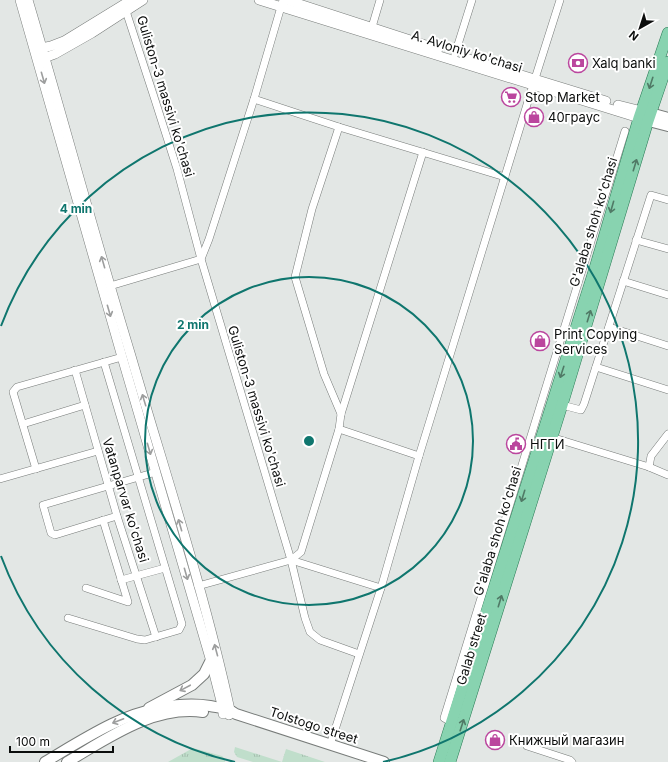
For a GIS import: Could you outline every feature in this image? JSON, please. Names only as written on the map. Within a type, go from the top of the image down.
[{"type":"main road","name":"G'alaba shoh ko'chasi","points":[[439,762],[534,445],[595,268],[618,170],[645,116],[668,33]]},
{"type":"main road","name":"Galab street","points":[[450,762],[562,405],[645,116],[668,62]]},
{"type":"main road","name":"A. Avloniy ko'chasi","points":[[645,116],[668,118]]},
{"type":"main road","name":"A. Avloniy ko'chasi","points":[[645,116],[668,126]]},
{"type":"main road","points":[[142,712],[192,685],[204,674],[211,660]]},
{"type":"main road","name":"Tolstogo street","points":[[45,762],[112,723],[142,712],[176,705],[198,704],[228,712],[384,762]]},
{"type":"main road","name":"Tolstogo street","points":[[66,762],[139,723],[169,713],[196,711],[228,712]]},
{"type":"street","points":[[20,0],[42,59],[110,286],[159,473],[211,660],[228,712]]},
{"type":"street","points":[[28,0],[38,49]]},
{"type":"street","points":[[38,49],[52,46],[68,39],[131,0]]},
{"type":"street","points":[[42,59],[92,33],[143,0]]},
{"type":"street","name":"A. Avloniy ko'chasi","points":[[259,0],[284,2],[372,27],[534,82]]},
{"type":"street","points":[[372,27],[380,0]]},
{"type":"street","points":[[455,54],[472,0]]},
{"type":"street","points":[[330,745],[381,588],[419,456],[560,0]]},
{"type":"street","points":[[110,286],[201,259],[209,240],[284,2]]},
{"type":"street","name":"A. Avloniy ko'chasi","points":[[284,2],[645,116]]},
{"type":"street","name":"Guliston-3 massivi ko'chasi","points":[[126,11],[162,120],[201,259],[291,560],[305,618],[310,632],[320,640],[359,654]]},
{"type":"street","points":[[42,59],[122,357],[159,473],[198,586],[220,663],[228,712]]},
{"type":"street","points":[[254,99],[339,127],[505,177]]},
{"type":"street","points":[[339,127],[312,210],[295,277],[324,374],[341,414]]},
{"type":"street","points":[[618,170],[625,131]]},
{"type":"street","points":[[198,586],[291,560],[301,552],[339,429],[341,414],[423,152]]},
{"type":"street","points":[[562,405],[581,410],[651,195],[668,200]]},
{"type":"street","points":[[636,240],[668,249]]},
{"type":"street","points":[[623,281],[668,295]]},
{"type":"street","points":[[609,326],[668,346]]},
{"type":"street","points":[[36,469],[13,392],[17,387],[122,357]]},
{"type":"street","points":[[68,618],[137,639],[145,640],[179,630],[182,624],[104,362]]},
{"type":"street","points":[[596,367],[668,390]]},
{"type":"street","name":"Vatanparvar ko'chasi","points":[[74,370],[117,516],[156,636]]},
{"type":"street","points":[[23,424],[85,405]]},
{"type":"street","points":[[339,429],[419,456]]},
{"type":"street","points":[[649,466],[651,456],[668,434]]},
{"type":"street","points":[[551,437],[649,466],[668,475]]},
{"type":"street","points":[[0,479],[98,451]]},
{"type":"street","points":[[117,516],[55,535],[51,533],[44,505],[138,477],[159,473]]},
{"type":"street","points":[[86,588],[128,602],[103,520]]},
{"type":"street","points":[[291,560],[381,588]]},
{"type":"street","points":[[121,580],[137,577],[165,568]]},
{"type":"street","points":[[527,746],[570,760],[572,762]]},
{"type":"green space","points":[[235,747],[282,762],[253,762],[237,757],[234,752]]},
{"type":"green space","points":[[193,748],[222,756],[225,759],[225,762],[168,762]]},
{"type":"green space","points":[[286,749],[325,762],[282,762]]},
{"type":"place","name":"Xalq banki","points":[[578,63]]},
{"type":"place","name":"Stop Market","points":[[511,97]]},
{"type":"place","name":"40граус","points":[[534,117]]},
{"type":"place","name":"Print Copying Services","points":[[540,341]]},
{"type":"place","name":"НГГИ","points":[[516,444]]},
{"type":"place","name":"Книжный магазин","points":[[495,740]]}]
